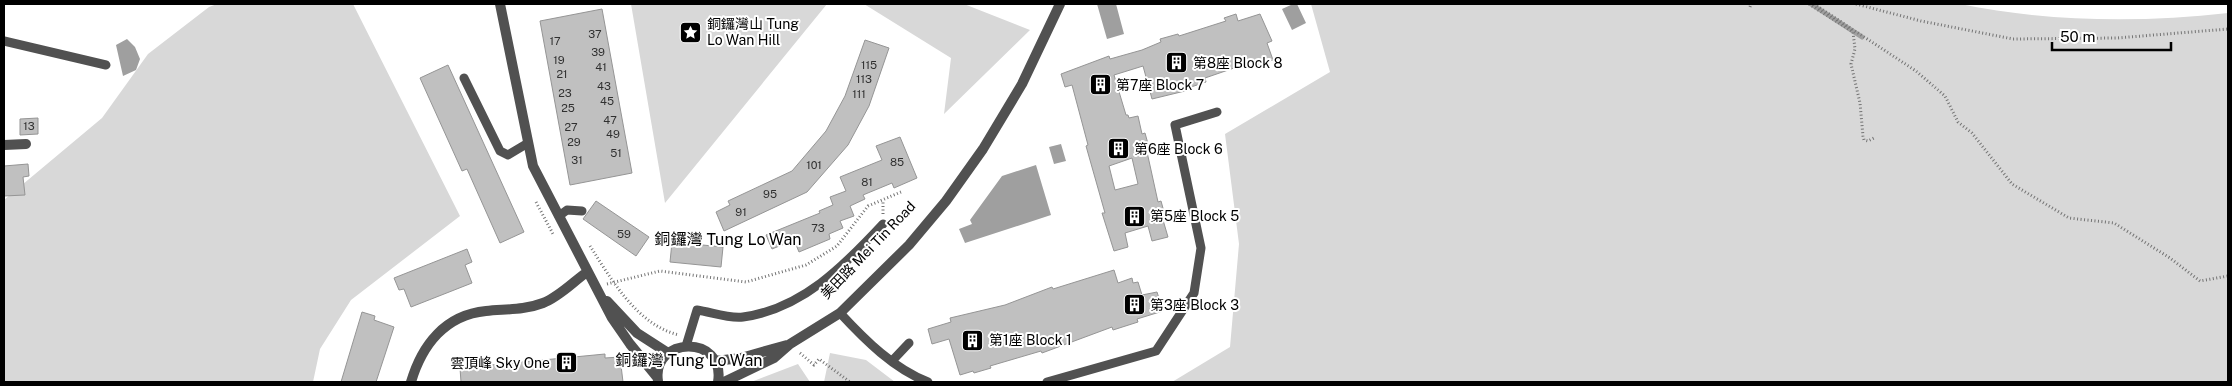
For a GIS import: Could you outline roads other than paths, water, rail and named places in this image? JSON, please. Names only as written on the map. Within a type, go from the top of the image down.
[{"type":"street","points":[[500,4],[533,166],[587,272],[603,297],[637,332],[668,354]]},
{"type":"street","name":"美田路 Mei Tin Road","points":[[724,382],[774,358],[790,344],[840,313],[909,245],[964,177],[1022,84],[1060,4]]},
{"type":"street","points":[[4,146],[26,144]]},
{"type":"street","points":[[411,382],[426,347],[448,324],[478,312],[526,308],[543,304],[587,272]]},
{"type":"street","points":[[603,297],[612,318],[658,380]]},
{"type":"street","points":[[658,380],[662,360],[668,354],[688,342],[704,350],[715,361],[718,369],[718,382]]},
{"type":"street","name":"美田路 Mei Tin Road","points":[[715,361],[741,358],[790,344]]},
{"type":"lane","points":[[4,41],[106,65]]},
{"type":"lane","points":[[464,78],[500,151],[508,155],[528,144]]},
{"type":"lane","points":[[1046,382],[1156,351],[1194,293],[1201,248],[1175,125],[1217,112]]},
{"type":"lane","points":[[559,216],[567,210],[582,212]]},
{"type":"lane","points":[[688,342],[698,310],[741,317],[778,308],[807,294],[835,272],[883,224]]},
{"type":"lane","points":[[840,313],[857,332],[892,361],[913,377],[928,382]]},
{"type":"lane","points":[[892,361],[909,343]]},
{"type":"waterway","points":[[1811,4],[1862,37]]},
{"type":"place","name":"銅鑼灣山 Tung Lo Wan Hill","points":[[691,32]]},
{"type":"place","name":"第8座 Block 8","points":[[1177,63]]},
{"type":"place","name":"第7座 Block 7","points":[[1100,85]]},
{"type":"place","name":"第6座 Block 6","points":[[1118,149]]},
{"type":"place","name":"第5座 Block 5","points":[[1134,216]]},
{"type":"place","name":"第3座 Block 3","points":[[1134,305]]},
{"type":"place","name":"第1座 Block 1","points":[[973,340]]},
{"type":"place","name":"雲頂峰 Sky One","points":[[566,363]]},
{"type":"district","name":"銅鑼灣 Tung Lo Wan","points":[[728,239]]},
{"type":"district","name":"銅鑼灣 Tung Lo Wan","points":[[689,360]]}]
